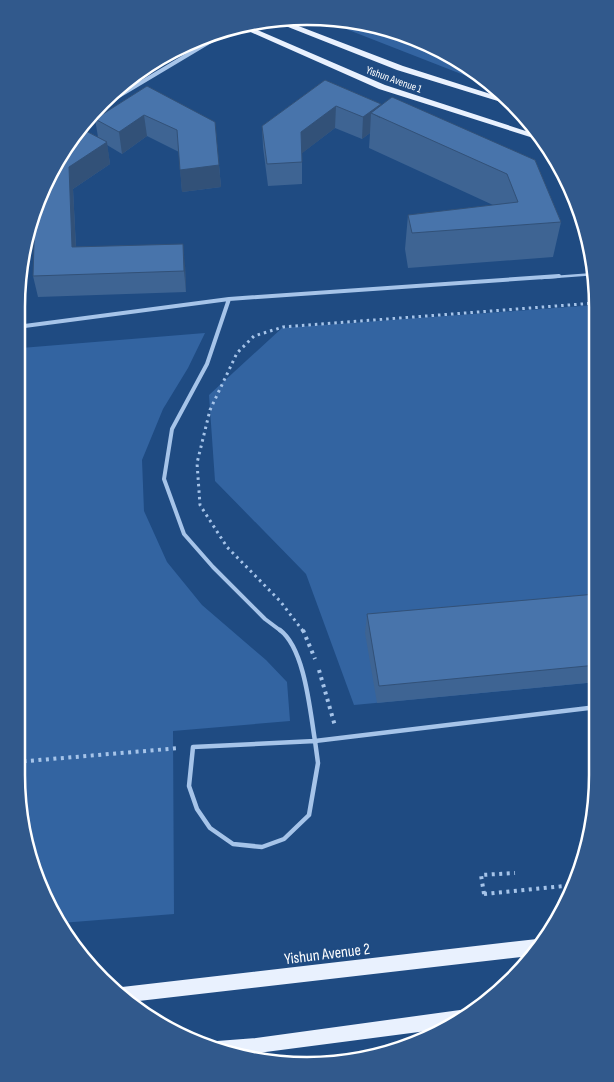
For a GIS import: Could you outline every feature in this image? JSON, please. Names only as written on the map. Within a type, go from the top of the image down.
[{"type":"main road","name":"Yishun Avenue 1","points":[[290,26],[400,68],[497,99]]},
{"type":"main road","name":"Yishun Avenue 1","points":[[251,30],[382,88],[532,136]]},
{"type":"main road","name":"Yishun Avenue 2","points":[[129,994],[531,947]]},
{"type":"main road","points":[[253,1052],[446,1020]]},
{"type":"street","points":[[124,92],[207,43]]},
{"type":"lane","points":[[25,326],[229,300],[587,275]]},
{"type":"lane","points":[[229,300],[206,364],[172,429],[164,478],[184,534],[213,567],[258,612],[285,634],[298,657],[309,705],[314,741],[318,763],[309,815],[284,839],[262,847],[233,844],[210,828],[197,809],[189,786],[194,747],[314,741],[589,707]]},
{"type":"path","points":[[316,660],[302,628],[280,601],[227,547],[200,505],[197,463],[210,410],[237,353],[254,336],[283,327],[589,303]]},
{"type":"path","points":[[318,669],[339,738]]},
{"type":"path","points":[[25,761],[194,747]]},
{"type":"path","points":[[515,873],[481,875],[484,894],[567,886]]},
{"type":"shaded area","points":[[340,27],[362,30],[415,46],[471,78]]},
{"type":"shaded area","points":[[589,305],[589,683],[354,705],[306,574],[215,481],[209,395],[282,328]]},
{"type":"shaded area","points":[[205,333],[188,368],[163,409],[142,460],[144,511],[167,562],[202,605],[266,660],[287,682],[290,721],[173,731],[174,914],[67,923],[46,883],[30,830],[25,775],[25,348]]},
{"type":"building","points":[[325,80],[381,104],[363,117],[336,106],[301,132],[302,162],[267,164],[262,126]]},
{"type":"building","points":[[147,86],[215,122],[219,165],[180,170],[177,130],[144,115],[119,132],[96,120]]},
{"type":"building","points":[[392,97],[535,160],[561,222],[412,233],[408,215],[518,202],[507,174],[371,113]]},
{"type":"building","points":[[86,131],[107,142],[69,167],[72,247],[183,244],[184,271],[33,276],[34,237],[46,199],[63,166]]},
{"type":"building","points":[[589,595],[589,666],[379,686],[367,614]]}]
